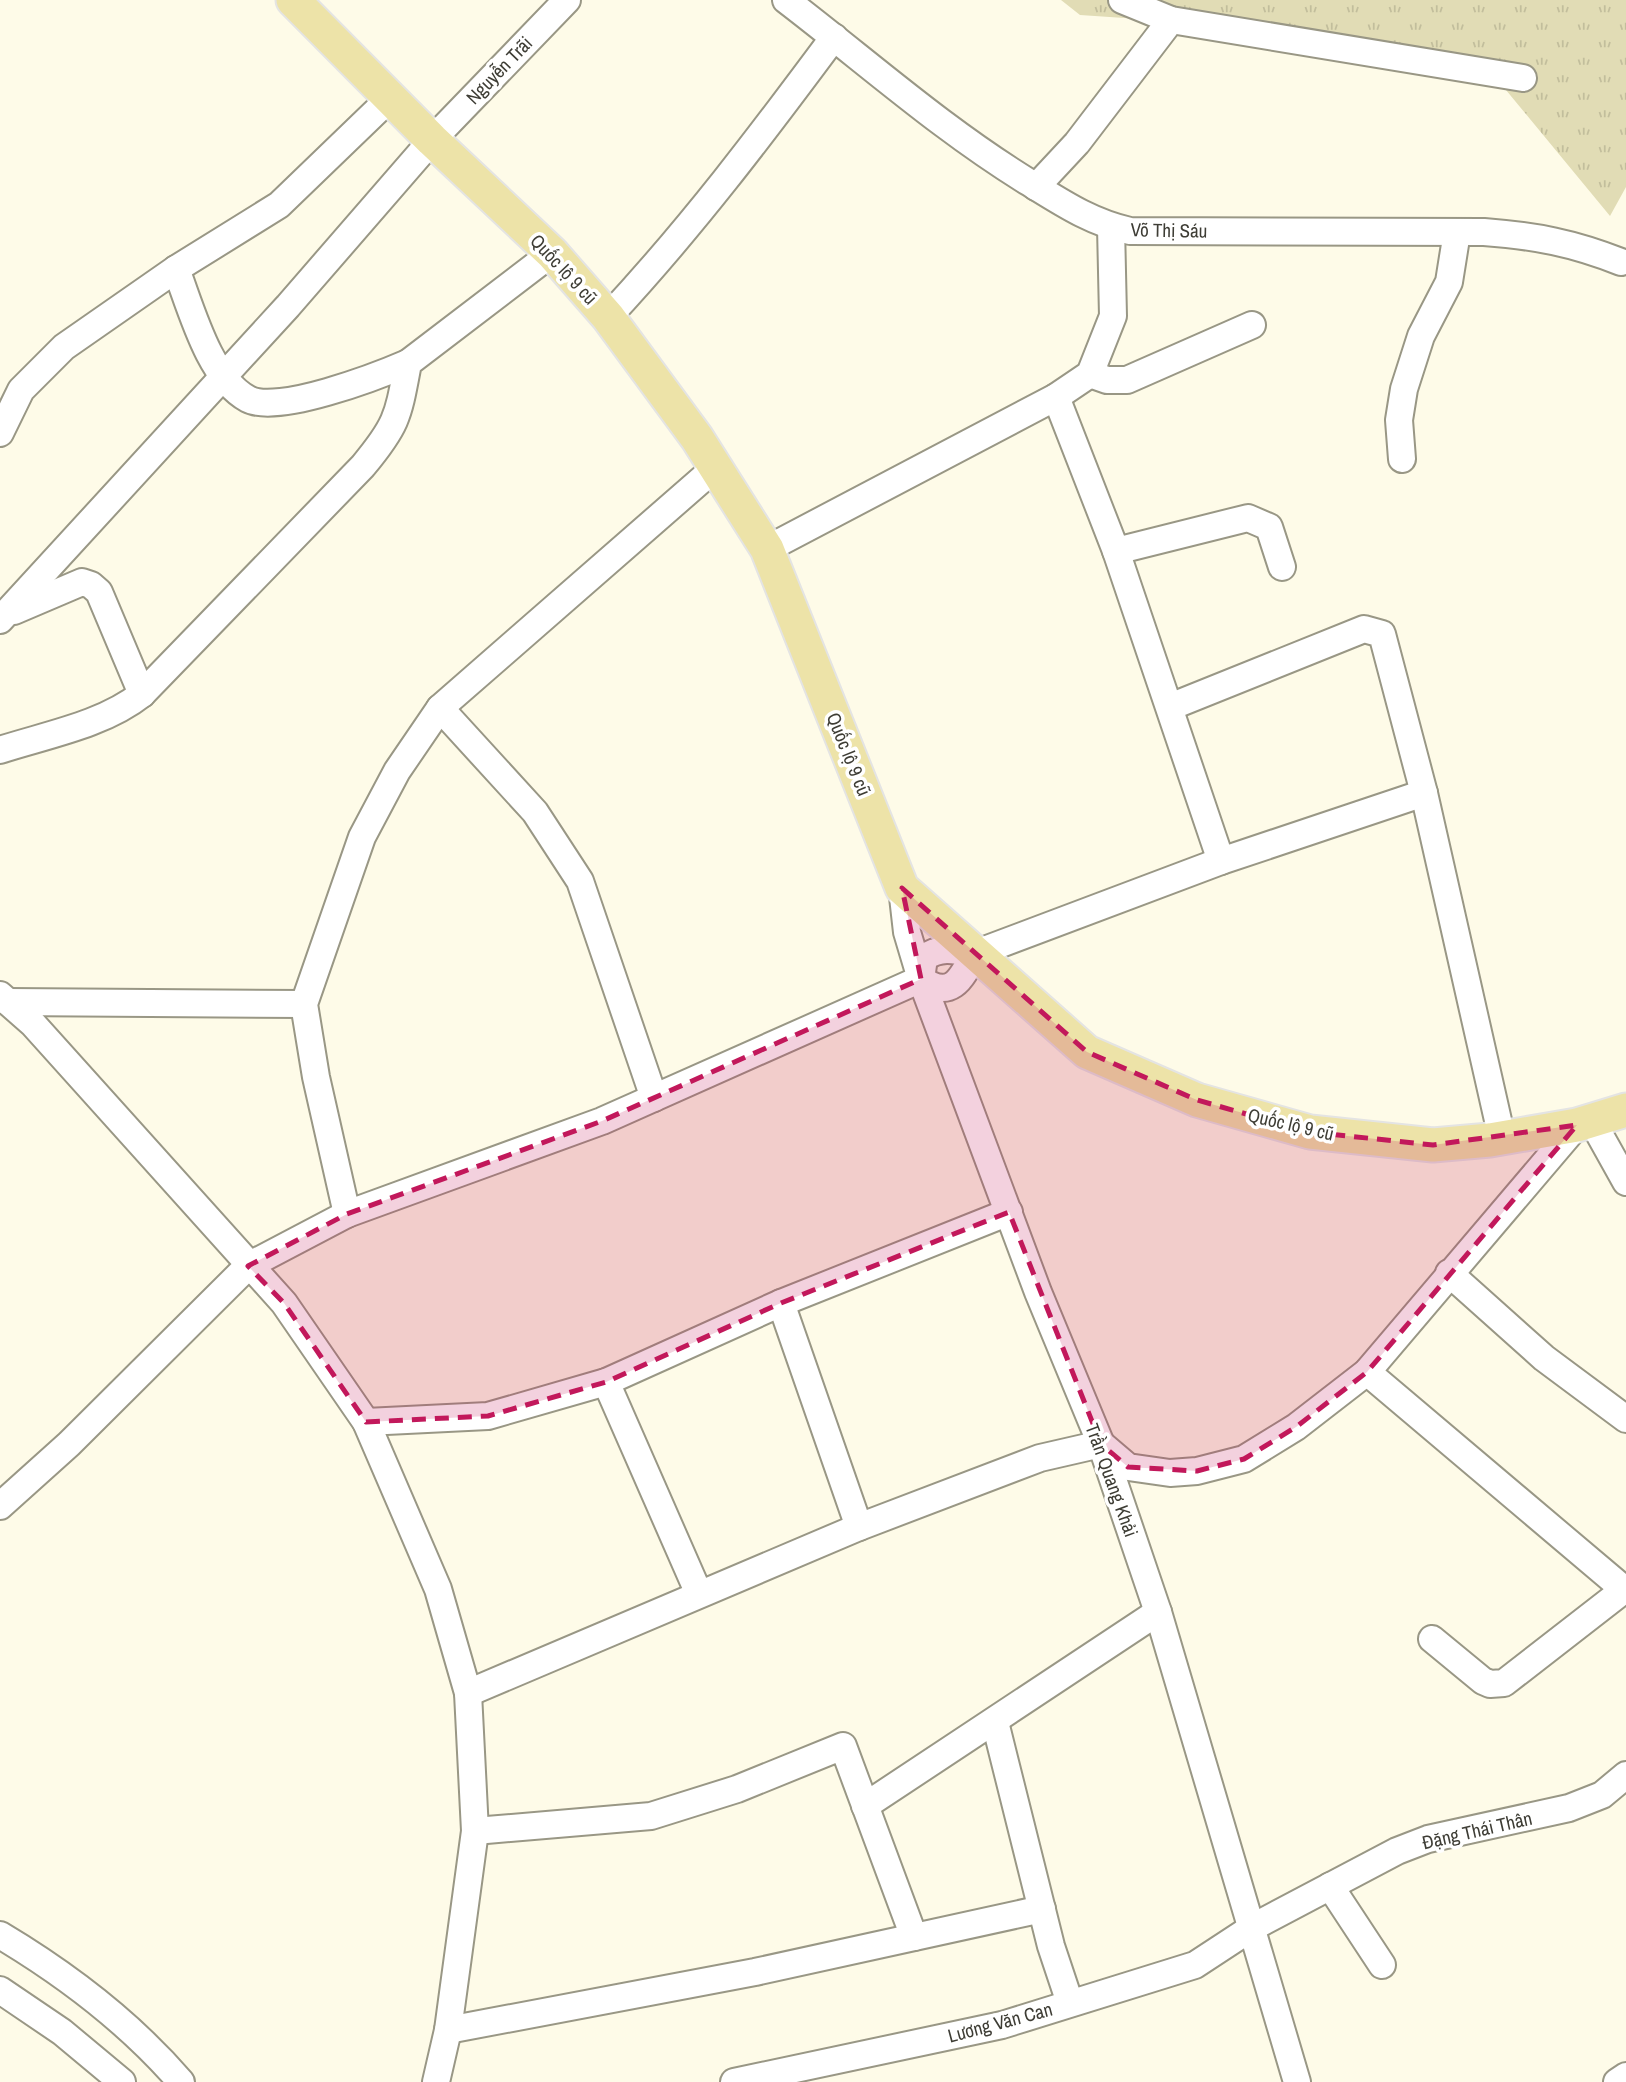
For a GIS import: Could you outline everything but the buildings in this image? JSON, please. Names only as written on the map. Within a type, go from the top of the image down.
[{"type":"main road","name":"Quốc lộ 9 cũ","points":[[293,0],[432,140],[552,253],[608,317],[716,467],[767,549],[902,888],[1087,1052],[1197,1100],[1310,1132],[1433,1145],[1502,1138],[1584,1123],[1626,1110]]},
{"type":"street","name":"Nguyễn Trãi","points":[[2,617],[224,376],[432,140],[567,0]]},
{"type":"street","name":"Võ Thị Sáu","points":[[786,0],[930,114],[1036,187],[1099,224],[1130,231],[1457,232],[1536,236],[1579,246],[1624,262]]},
{"type":"street","points":[[1122,0],[1171,20],[1523,78]]},
{"type":"street","points":[[1036,187],[1077,143],[1171,20]]},
{"type":"street","points":[[608,317],[725,184],[834,37]]},
{"type":"street","points":[[0,433],[21,390],[40,369],[89,328],[279,205],[390,98]]},
{"type":"street","points":[[767,549],[1056,397],[1090,374],[1113,316],[1111,226]]},
{"type":"street","points":[[1402,459],[1399,421],[1404,389],[1421,336],[1449,282],[1457,232]]},
{"type":"street","points":[[176,270],[209,355],[224,376],[249,400],[276,402],[325,392],[408,363],[552,253]]},
{"type":"street","points":[[1090,374],[1107,380],[1127,380],[1252,325]]},
{"type":"street","points":[[0,750],[86,722],[129,704],[142,694],[345,485],[391,433],[398,418],[408,363]]},
{"type":"street","points":[[1056,397],[1116,551],[1222,861]]},
{"type":"street","points":[[347,1214],[316,1077],[304,1004],[362,837],[397,771],[440,709],[716,467]]},
{"type":"street","points":[[1116,551],[1248,518],[1269,527],[1282,567]]},
{"type":"street","points":[[2,617],[82,582],[91,585],[99,592],[142,694]]},
{"type":"street","points":[[1170,707],[1364,629],[1377,631],[1386,639],[1424,793],[1502,1138]]},
{"type":"street","points":[[440,709],[535,812],[580,881],[654,1098]]},
{"type":"street","points":[[0,1506],[69,1444],[248,1266],[347,1214],[602,1121],[921,979],[924,958],[933,951],[950,950],[974,954],[1222,861],[1424,793]]},
{"type":"street","name":"Trần Quang Khải","points":[[902,888],[907,932],[921,979],[1038,1292],[1101,1444],[1158,1612],[1297,2082]]},
{"type":"street","points":[[4,999],[304,1004]]},
{"type":"street","points":[[4,999],[33,1024],[284,1303],[366,1422],[438,1589],[468,1693],[475,1831],[448,2030],[436,2082]]},
{"type":"street","points":[[468,1693],[859,1527],[1040,1458],[1101,1444],[1128,1467],[1170,1473],[1197,1471],[1244,1459],[1296,1427],[1367,1372],[1450,1273],[1584,1123],[1626,1182]]},
{"type":"street","points":[[366,1422],[488,1416],[606,1382],[780,1303],[1009,1212]]},
{"type":"street","points":[[1450,1273],[1544,1358],[1626,1419]]},
{"type":"street","points":[[780,1303],[859,1527]]},
{"type":"street","points":[[1367,1372],[1625,1590],[1504,1683],[1483,1681],[1432,1639]]},
{"type":"street","points":[[606,1382],[699,1594]]},
{"type":"street","points":[[865,1806],[1158,1612]]},
{"type":"street","points":[[995,1722],[1042,1909],[1070,2003]]},
{"type":"street","points":[[475,1831],[650,1816],[737,1789],[843,1746],[914,1937]]},
{"type":"street","name":"Đặng Thái Thân","points":[[1253,1927],[1397,1851],[1427,1839],[1527,1819],[1586,1802],[1626,1775]]},
{"type":"street","points":[[1330,1886],[1382,1965]]},
{"type":"street","points":[[448,2030],[755,1972],[1042,1909]]},
{"type":"street","name":"Lương Văn Can","points":[[734,2082],[1002,2025],[1195,1965],[1253,1927]]},
{"type":"street","points":[[0,1935],[90,1995],[157,2054],[181,2082]]},
{"type":"street","points":[[0,1990],[62,2032],[121,2082]]},
{"type":"street","points":[[1617,2082],[1626,2076]]},
{"type":"highlighted area","points":[[902,888],[1087,1052],[1197,1100],[1310,1132],[1433,1145],[1577,1125],[1367,1372],[1296,1427],[1244,1459],[1197,1471],[1128,1467],[1101,1444],[1009,1212],[781,1303],[606,1382],[488,1416],[366,1422],[284,1303],[248,1266],[347,1214],[602,1121],[921,979]]},
{"type":"green space","points":[[1061,0],[1626,0],[1626,187],[1610,216],[1482,61],[1286,29],[1080,15]]}]
